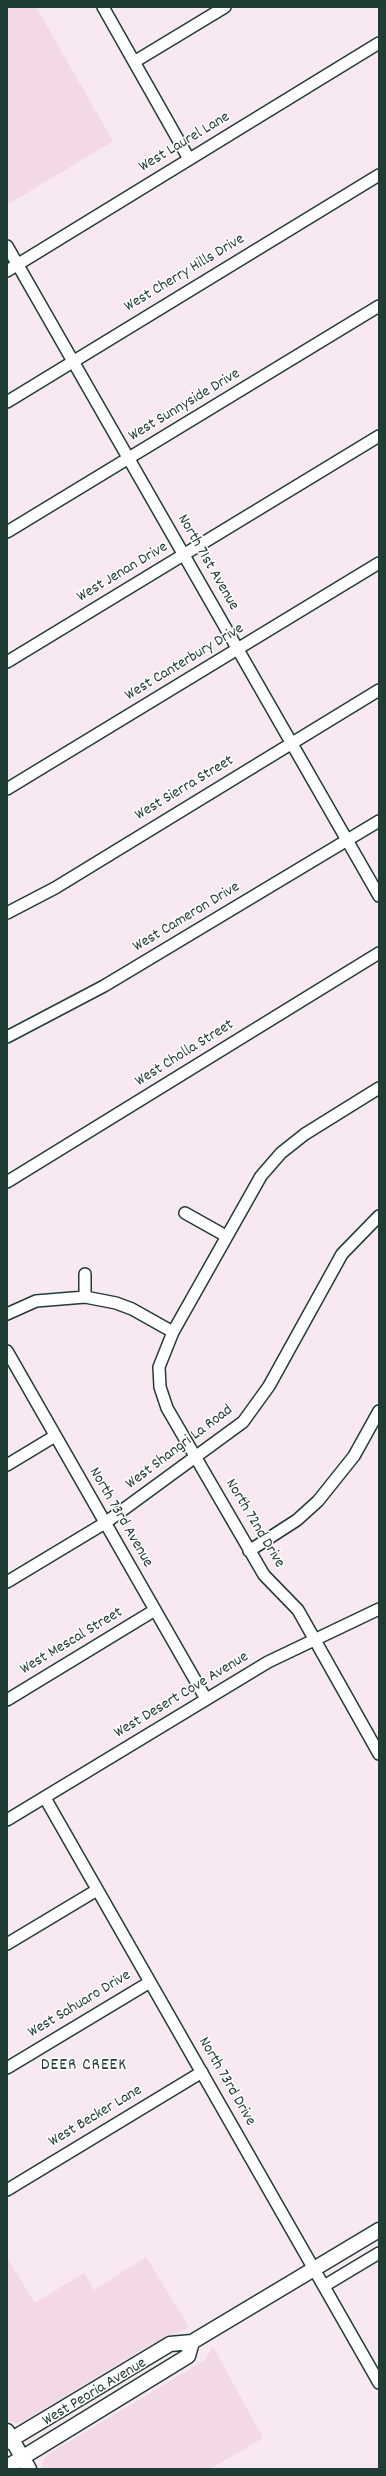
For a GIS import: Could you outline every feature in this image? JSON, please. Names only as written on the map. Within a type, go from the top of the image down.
[{"type":"main road","name":"West Peoria Avenue","points":[[9,2437],[170,2344],[192,2342],[379,2230]]},
{"type":"main road","name":"West Peoria Avenue","points":[[7,2467],[26,2463],[188,2356],[192,2342]]},
{"type":"main road","points":[[141,2361],[152,2379]]},
{"type":"main road","points":[[9,2437],[26,2463]]},
{"type":"street","points":[[103,7],[189,159]]},
{"type":"street","points":[[134,62],[225,7]]},
{"type":"street","name":"West Laurel Lane","points":[[7,271],[379,43]]},
{"type":"street","name":"West Cherry Hills Drive","points":[[7,402],[379,175]]},
{"type":"street","name":"North 71st Avenue","points":[[7,246],[293,743],[379,896]]},
{"type":"street","name":"West Sunnyside Drive","points":[[7,532],[379,306]]},
{"type":"street","name":"West Jenan Drive","points":[[7,662],[379,436]]},
{"type":"street","name":"West Canterbury Drive","points":[[7,789],[379,563]]},
{"type":"street","name":"West Sierra Street","points":[[7,913],[55,888],[379,690]]},
{"type":"street","name":"West Cameron Drive","points":[[7,1037],[104,986],[379,820]]},
{"type":"street","name":"West Cholla Street","points":[[7,1182],[379,953]]},
{"type":"street","name":"North 72nd Drive","points":[[379,1088],[305,1134],[281,1153],[261,1176],[173,1332],[159,1367],[160,1387],[167,1408],[264,1575],[298,1610],[313,1639],[376,1740],[379,1754]]},
{"type":"street","points":[[185,1213],[226,1236]]},
{"type":"street","name":"West Shangri La Road","points":[[7,1582],[105,1523],[233,1431],[253,1411],[269,1386],[339,1259],[354,1239],[379,1216]]},
{"type":"street","points":[[85,1274],[85,1297]]},
{"type":"street","points":[[7,1314],[36,1301],[85,1297],[109,1301],[132,1309],[173,1332]]},
{"type":"street","name":"North 73rd Avenue","points":[[7,1351],[206,1699]]},
{"type":"street","points":[[249,1551],[297,1520],[318,1501],[354,1456],[379,1411]]},
{"type":"street","points":[[7,1465],[55,1436]]},
{"type":"street","name":"West Desert Cove Avenue","points":[[7,1820],[268,1662],[313,1639],[379,1609]]},
{"type":"street","name":"West Mescal Street","points":[[7,1700],[155,1610]]},
{"type":"street","name":"North 73rd Drive","points":[[44,1798],[378,2380]]},
{"type":"street","points":[[7,1944],[97,1890]]},
{"type":"street","name":"West Sahuaro Drive","points":[[7,2068],[150,1982]]},
{"type":"street","name":"West Becker Lane","points":[[7,2190],[202,2072]]},
{"type":"street","points":[[324,2286],[379,2253]]},
{"type":"shaded area","points":[[7,7],[36,7],[113,141],[7,205]]},
{"type":"shaded area","points":[[146,2257],[189,2327],[148,2346],[24,2421],[16,2423],[8,2420],[7,2258],[35,2303],[84,2273],[94,2290]]},
{"type":"shaded area","points":[[213,2347],[263,2438],[210,2469],[42,2469],[42,2463],[47,2455],[205,2360]]},
{"type":"district","name":"DEER CREEK","points":[[84,2067]]}]
